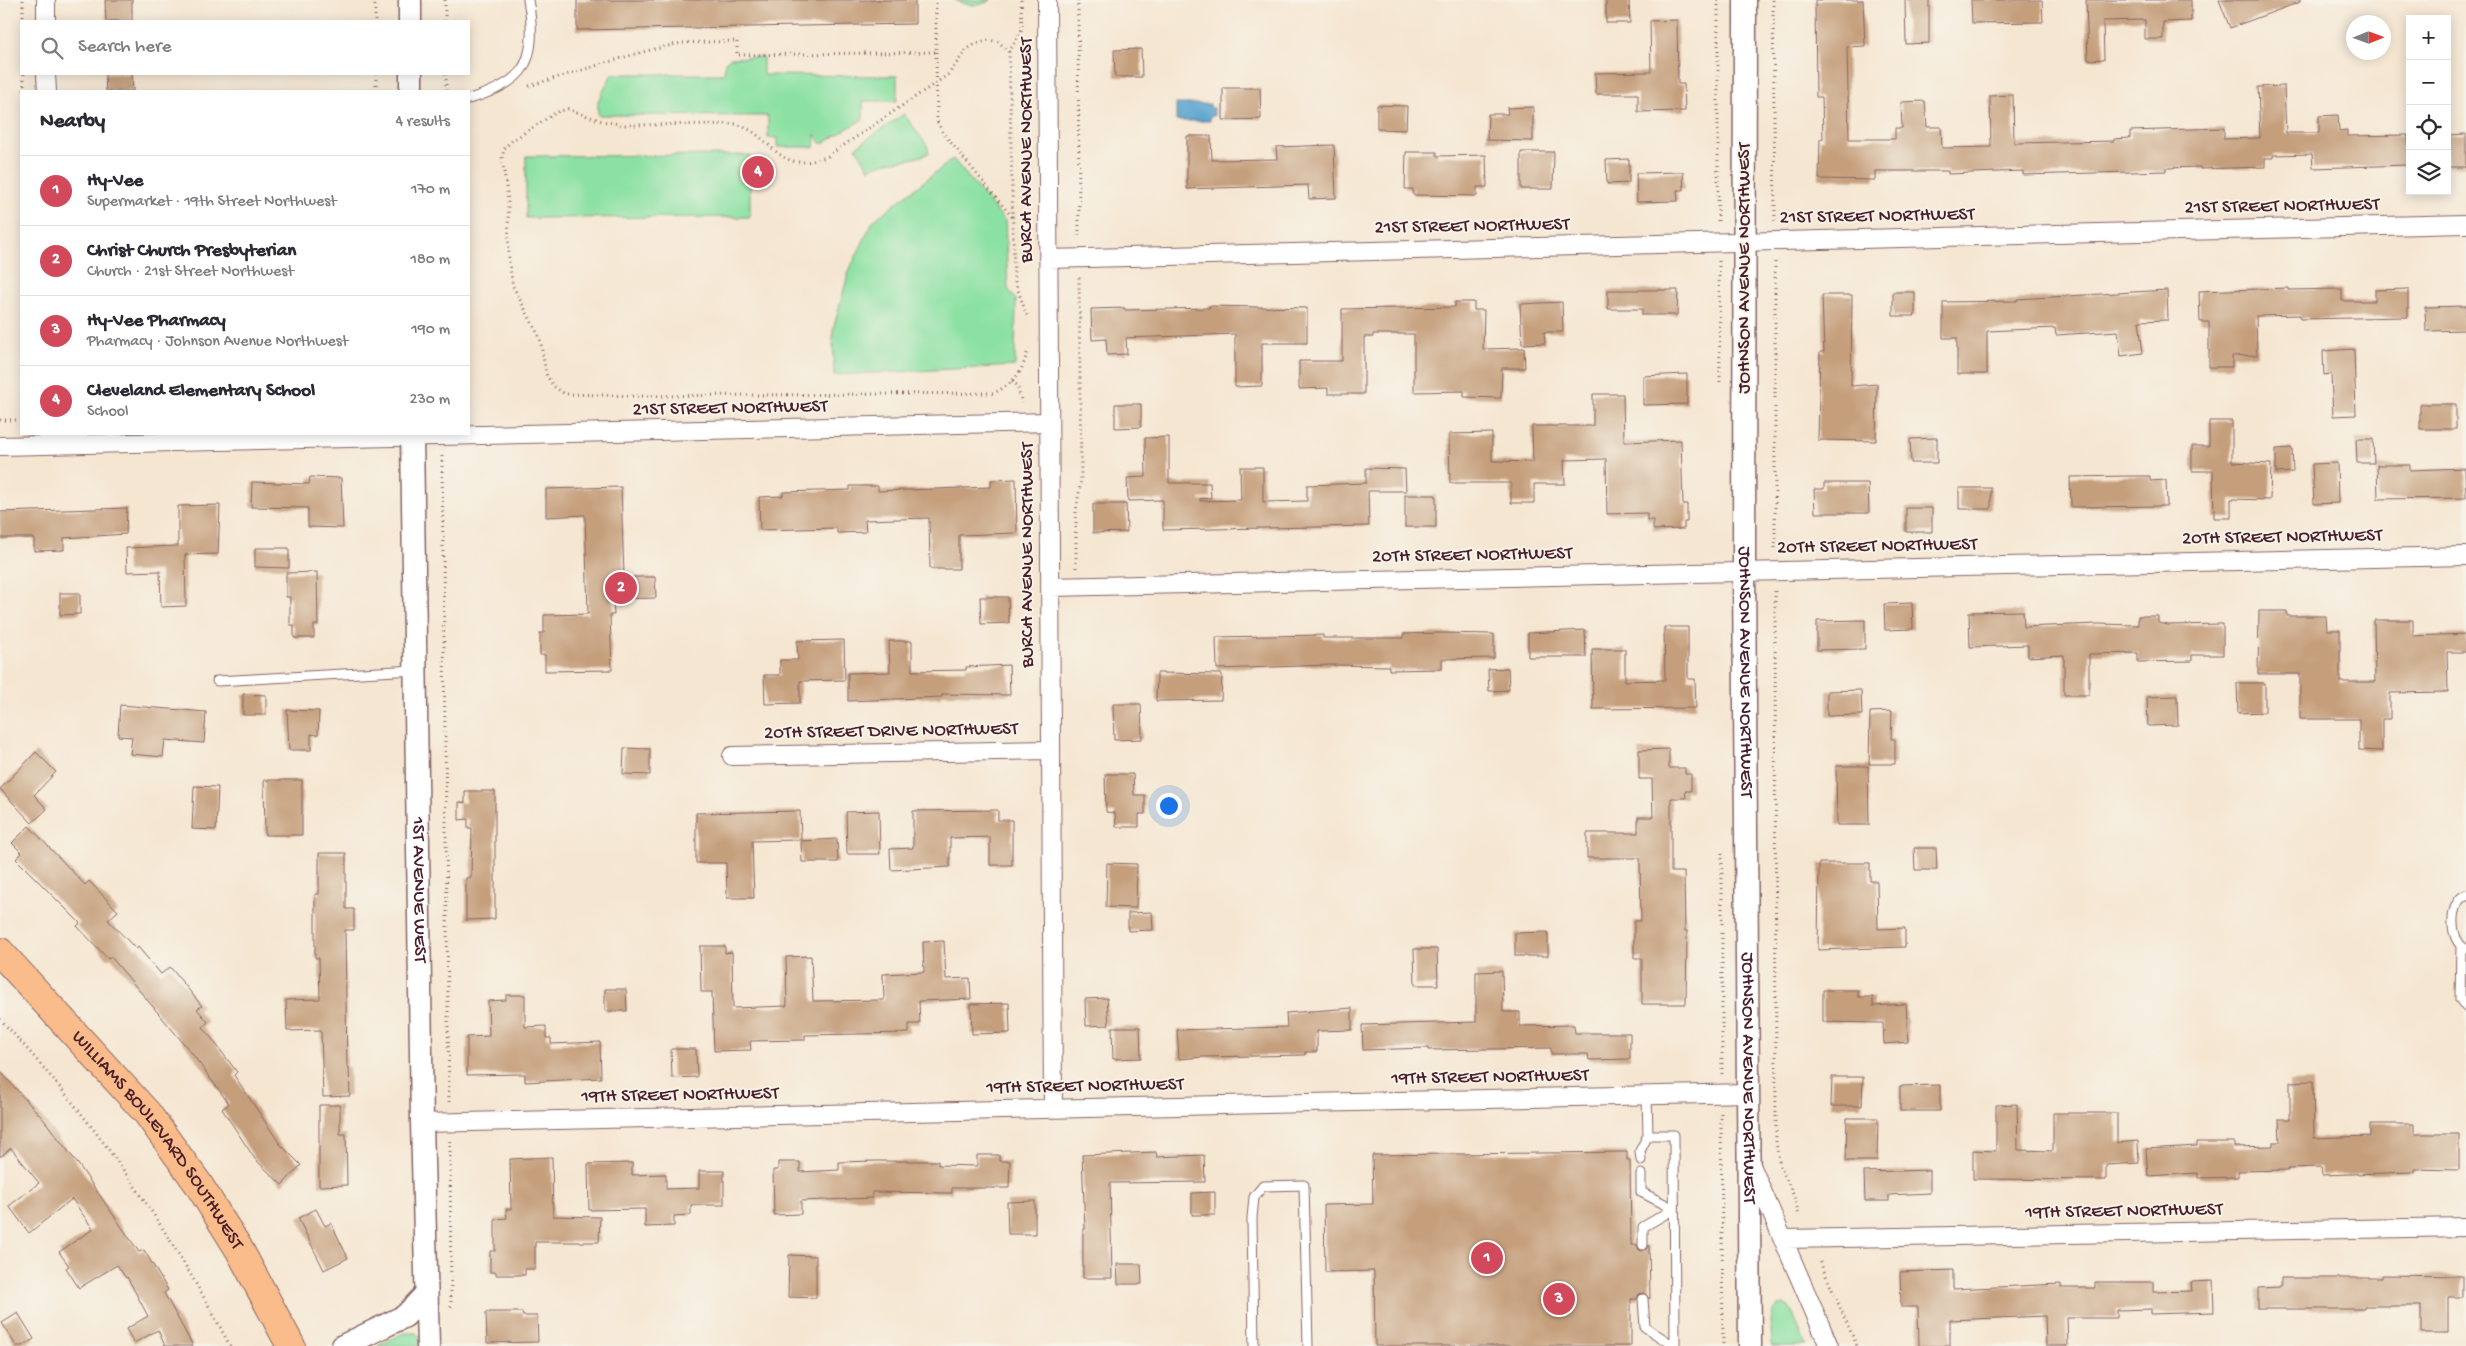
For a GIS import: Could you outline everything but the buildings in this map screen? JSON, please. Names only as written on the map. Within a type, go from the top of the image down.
[{"type":"main road","name":"WILLIAMS BOULEVARD SOUTHWEST","points":[[0,952],[147,1113],[197,1182],[239,1249],[291,1346]]},
{"type":"street","points":[[46,0],[46,20]]},
{"type":"street","points":[[410,0],[410,20]]},
{"type":"street","name":"BURCH AVENUE NORTHWEST","points":[[1047,0],[1053,1109]]},
{"type":"street","name":"JOHNSON AVENUE NORTHWEST","points":[[1745,0],[1744,571],[1750,1346]]},
{"type":"street","points":[[46,75],[47,90]]},
{"type":"street","points":[[411,75],[411,90]]},
{"type":"street","name":"21ST STREET NORTHWEST","points":[[1048,259],[2466,224]]},
{"type":"street","name":"21ST STREET NORTHWEST","points":[[470,435],[1049,422]]},
{"type":"street","name":"21ST STREET NORTHWEST","points":[[0,446],[50,439],[458,435]]},
{"type":"street","name":"1ST AVENUE WEST","points":[[412,436],[422,1123],[428,1346]]},
{"type":"street","name":"20TH STREET NORTHWEST","points":[[1050,587],[2466,556]]},
{"type":"street","name":"20TH STREET DRIVE NORTHWEST","points":[[732,756],[1050,750]]},
{"type":"street","name":"19TH STREET NORTHWEST","points":[[422,1123],[1749,1093]]},
{"type":"street","points":[[1750,1164],[1829,1346]]},
{"type":"street","name":"19TH STREET NORTHWEST","points":[[1784,1239],[2466,1227]]},
{"type":"street","points":[[343,1346],[405,1316],[426,1294]]},
{"type":"lane","points":[[470,99],[503,85],[520,72],[527,56],[531,38],[528,0]]},
{"type":"lane","points":[[217,680],[415,670]]},
{"type":"lane","points":[[2466,895],[2456,905],[2454,917],[2454,939],[2464,948],[2460,999],[2466,1007]]},
{"type":"lane","points":[[1640,1160],[1640,1151],[1648,1135],[1648,1096]]},
{"type":"lane","points":[[1648,1135],[1674,1135],[1675,1346]]},
{"type":"lane","points":[[1641,1174],[1641,1192],[1674,1209]]},
{"type":"lane","points":[[1254,1346],[1252,1218],[1254,1197],[1263,1186],[1304,1185],[1308,1346]]},
{"type":"lane","points":[[1643,1245],[1643,1227],[1674,1209]]},
{"type":"lane","points":[[1643,1299],[1645,1327],[1675,1346]]},
{"type":"path","points":[[23,0],[23,20]]},
{"type":"path","points":[[375,0],[375,20]]},
{"type":"path","points":[[445,0],[445,20]]},
{"type":"path","points":[[936,0],[937,120],[942,133],[1012,217]]},
{"type":"path","points":[[1022,0],[1022,29],[1009,52],[1012,217],[1014,279],[1028,314],[1028,322]]},
{"type":"path","points":[[1078,0],[1079,238]]},
{"type":"path","points":[[1773,0],[1775,548]]},
{"type":"path","points":[[1009,52],[999,42],[989,40],[976,44],[966,50],[949,74],[828,156],[813,162],[800,163],[777,154],[749,127],[735,124],[624,125],[602,122],[568,109],[557,112],[513,140],[505,148],[502,157],[508,200],[509,263],[513,286],[540,338],[546,374],[553,386],[565,394],[636,396],[994,393],[1009,386],[1025,364],[1028,346]]},
{"type":"path","points":[[520,90],[642,52],[681,43],[737,41],[737,55],[936,52]]},
{"type":"path","points":[[24,75],[24,90]]},
{"type":"path","points":[[376,75],[376,90]]},
{"type":"path","points":[[446,75],[446,90]]},
{"type":"path","points":[[1768,132],[1773,132]]},
{"type":"path","points":[[1076,571],[1076,511],[1081,480],[1079,275]]},
{"type":"path","points":[[1012,381],[1022,398],[1022,406]]},
{"type":"path","points":[[0,420],[20,420]]},
{"type":"path","points":[[1074,442],[1080,441]]},
{"type":"path","points":[[442,452],[452,1317]]},
{"type":"path","points":[[1775,591],[1776,1142],[1780,1166],[1794,1196],[1799,1216]]},
{"type":"path","points":[[0,1019],[51,1074],[119,1161],[166,1231],[206,1299],[230,1346]]},
{"type":"path","points":[[1820,1262],[1857,1346]]},
{"type":"green space","points":[[955,0],[991,0],[983,4],[973,5]]},
{"type":"green space","points":[[763,57],[763,75],[897,76],[897,101],[863,101],[863,119],[822,144],[815,134],[815,147],[777,147],[777,138],[768,138],[768,116],[598,115],[598,101],[612,74],[724,74],[725,62],[730,58]]},
{"type":"green space","points":[[904,114],[927,145],[929,153],[876,165],[869,169],[856,147]]},
{"type":"green space","points":[[750,155],[750,217],[526,218],[526,156]]},
{"type":"green space","points":[[953,159],[1005,221],[1008,289],[1016,300],[1015,366],[834,375],[833,330],[849,271],[873,221]]},
{"type":"green space","points":[[1784,1304],[1791,1309],[1806,1346],[1772,1346],[1772,1315],[1778,1306]]},
{"type":"green space","points":[[404,1333],[416,1333],[424,1346],[377,1346]]},
{"type":"water","points":[[1176,104],[1210,104],[1210,108],[1214,108],[1214,116],[1210,116],[1210,121],[1176,121]]},
{"type":"place","name":"Cleveland Elementary School","points":[[758,172]]},
{"type":"place","name":"Christ Church Presbyterian","points":[[621,588]]},
{"type":"place","name":"Hy-Vee","points":[[1487,1258]]},
{"type":"place","name":"Hy-Vee Pharmacy","points":[[1559,1299]]}]
